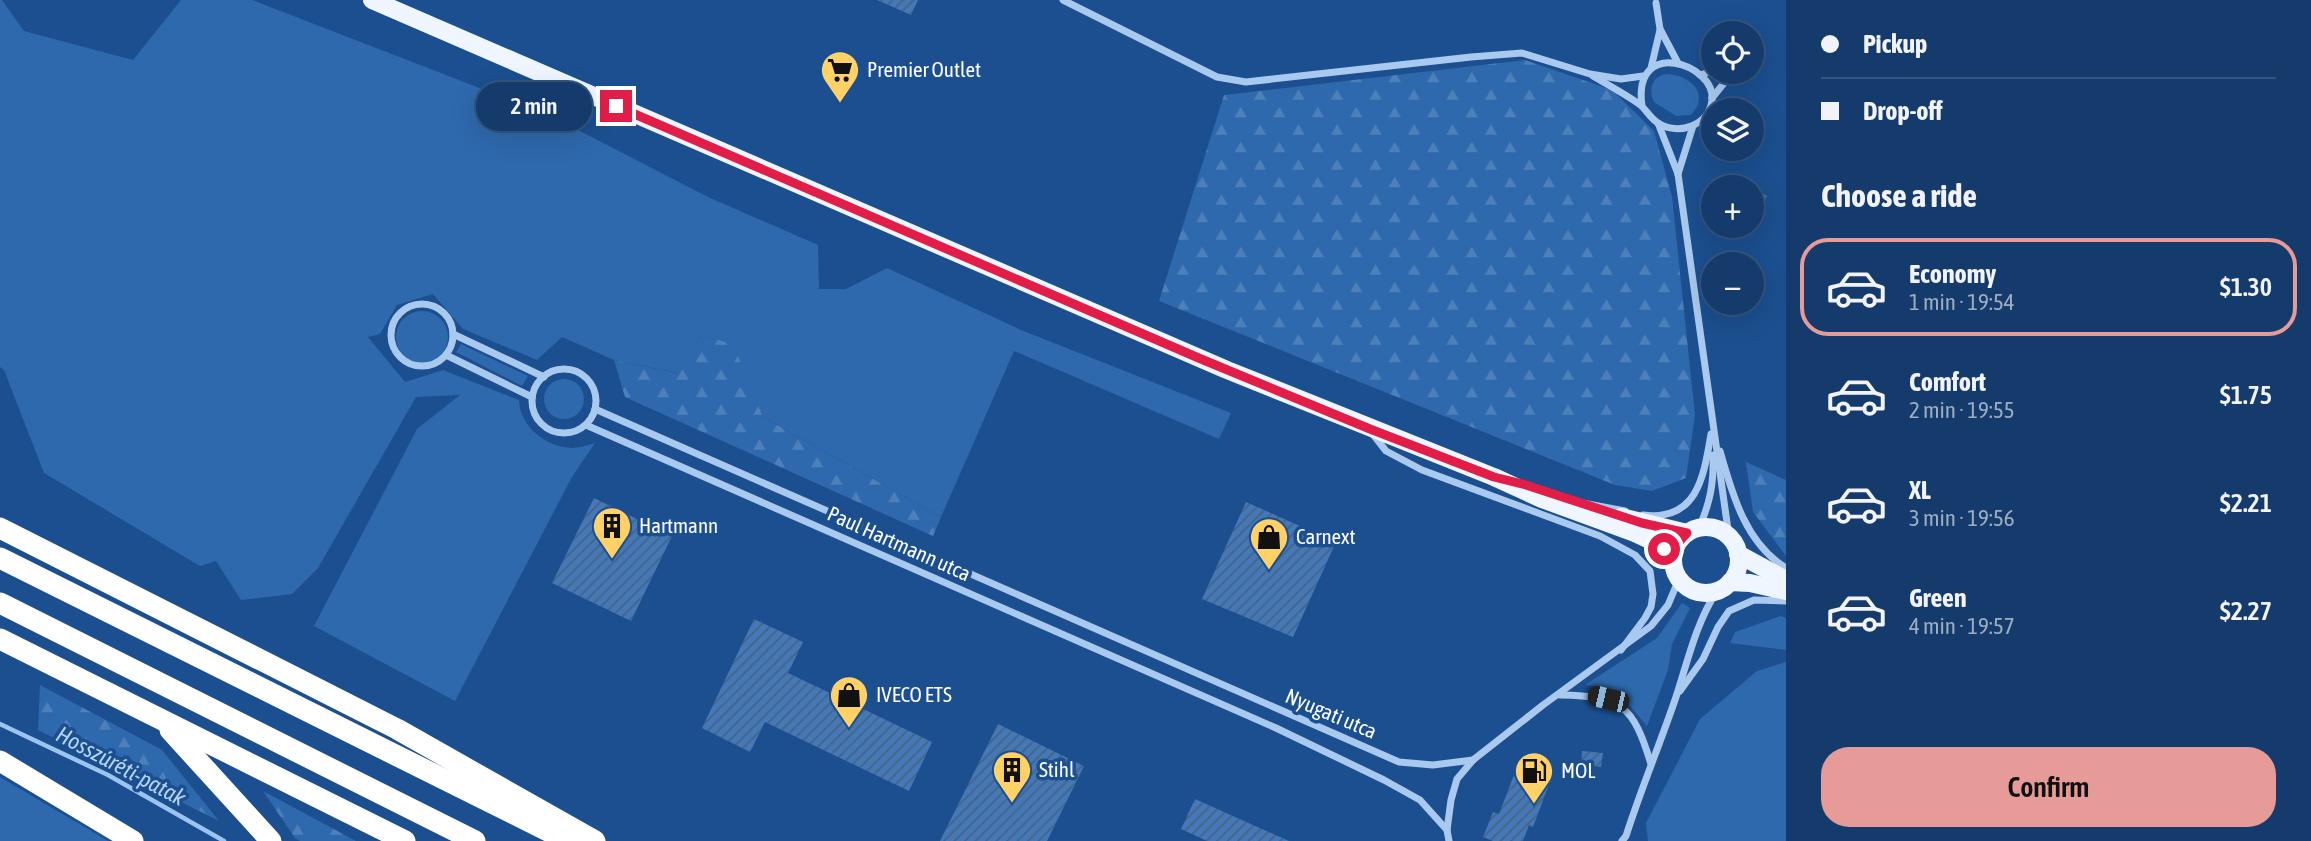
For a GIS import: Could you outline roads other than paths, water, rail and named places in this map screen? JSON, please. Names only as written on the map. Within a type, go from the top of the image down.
[{"type":"highway","points":[[0,528],[397,729],[595,841]]},
{"type":"highway","points":[[0,558],[568,841]]},
{"type":"highway","points":[[0,603],[475,841]]},
{"type":"highway","points":[[0,639],[405,841]]},
{"type":"highway","points":[[156,717],[188,747],[271,841]]},
{"type":"highway","points":[[0,761],[133,841]]},
{"type":"main road","points":[[372,0],[1214,365],[1494,477],[1542,499],[1634,533],[1657,544],[1673,556]]},
{"type":"main road","points":[[1494,477],[1642,523],[1693,530],[1715,529],[1729,537],[1738,554],[1737,569],[1723,586]]},
{"type":"main road","points":[[1693,530],[1678,543],[1673,556],[1677,576],[1688,587],[1695,591],[1750,583],[1786,591]]},
{"type":"main road","points":[[1738,554],[1786,580]]},
{"type":"street","points":[[1063,0],[1217,77],[1246,82],[1471,57],[1522,54],[1590,74],[1622,79],[1643,76]]},
{"type":"street","points":[[1656,3],[1660,29],[1678,64]]},
{"type":"street","points":[[1651,68],[1660,29]]},
{"type":"street","points":[[1642,106],[1639,90],[1643,76],[1651,68],[1665,64],[1678,64],[1700,75],[1708,83],[1712,97]]},
{"type":"street","points":[[1590,74],[1642,106],[1658,123],[1678,174],[1729,537]]},
{"type":"street","points":[[1658,123],[1678,130],[1693,126],[1707,113],[1712,97],[1723,84]]},
{"type":"street","points":[[1678,174],[1693,126]]},
{"type":"street","points":[[412,305],[432,305],[450,320],[453,334],[446,355],[431,365],[420,367],[403,361],[391,344],[390,333],[395,318],[402,310],[412,305]]},
{"type":"street","points":[[453,334],[544,377]]},
{"type":"street","points":[[446,355],[532,397]]},
{"type":"street","points":[[562,370],[580,374],[588,381],[595,394],[595,409],[586,425],[571,433],[560,433],[547,428],[536,417],[532,397],[544,377],[562,370]]},
{"type":"street","name":"Paul Hartmann utca","points":[[595,409],[1182,667]]},
{"type":"street","name":"Paul Hartmann utca","points":[[586,425],[1198,694]]},
{"type":"street","points":[[1577,502],[1649,516],[1671,512],[1693,498],[1703,478],[1713,427]]},
{"type":"street","points":[[1693,530],[1709,505],[1714,483],[1713,427]]},
{"type":"street","points":[[1713,427],[1730,486],[1746,524],[1761,546],[1786,568]]},
{"type":"street","points":[[1370,429],[1386,450],[1413,466],[1600,536],[1635,555],[1650,571],[1653,594],[1651,607],[1645,618],[1621,650]]},
{"type":"street","points":[[1449,841],[1447,830],[1457,779],[1473,760],[1621,650],[1661,615],[1673,596],[1677,576]]},
{"type":"street","points":[[1625,839],[1676,697],[1698,625],[1723,586]]},
{"type":"street","points":[[1676,697],[1703,659],[1729,611],[1754,600],[1786,601]]},
{"type":"street","name":"Nyugati utca","points":[[1182,667],[1399,762],[1433,765],[1473,760]]},
{"type":"street","name":"Nyugati utca","points":[[1198,694],[1384,780],[1420,800],[1447,830]]},
{"type":"street","points":[[1560,695],[1594,696],[1608,699],[1620,706],[1639,726],[1651,765]]},
{"type":"waterway","name":"Hosszúréti-patak","points":[[0,724],[108,775],[224,841]]},
{"type":"place","name":"Premier Outlet","points":[[840,104]]},
{"type":"place","name":"Hartmann","points":[[612,560]]},
{"type":"place","name":"Carnext","points":[[1269,571]]},
{"type":"place","name":"IVECO ETS","points":[[849,729]]},
{"type":"place","name":"Stihl","points":[[1012,804]]},
{"type":"place","name":"MOL","points":[[1534,805]]}]
